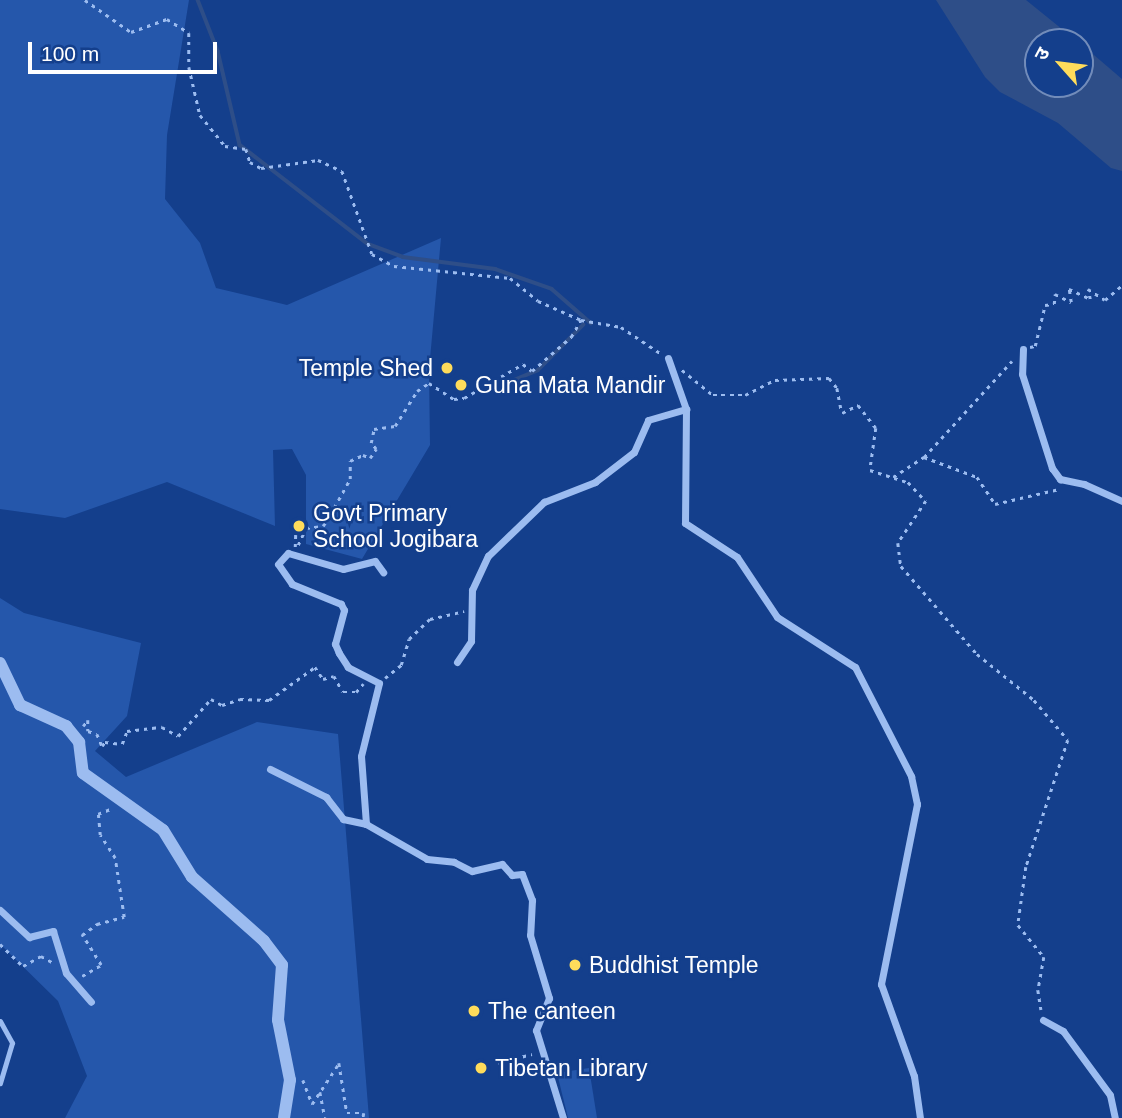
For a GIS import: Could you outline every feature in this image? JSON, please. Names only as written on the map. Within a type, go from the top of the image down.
[{"type":"street","points":[[1023,349],[1022,374],[1052,468],[1060,479],[1075,482],[1122,501]]},
{"type":"street","points":[[668,358],[686,409],[685,523],[737,557],[777,617],[855,667],[911,776],[917,804],[881,984],[914,1076],[920,1118]]},
{"type":"street","points":[[457,662],[471,641],[472,590],[488,556],[544,502],[595,482],[634,452],[648,420],[686,409]]},
{"type":"street","points":[[366,824],[361,756],[379,682],[348,667],[339,653],[335,644],[343,618],[341,604],[292,583],[280,572],[281,555],[294,554],[343,569],[375,561],[383,572]]},
{"type":"street","points":[[0,663],[20,705],[66,726],[79,742],[83,773],[163,830],[192,877],[264,941],[282,965],[278,1020],[290,1080],[284,1118]]},
{"type":"street","points":[[270,769],[326,797],[343,819],[366,824],[378,835],[427,859],[454,862],[472,871],[502,864],[512,875],[522,874],[531,900],[530,934],[549,998],[536,1030],[563,1118]]},
{"type":"street","points":[[0,910],[29,937],[53,931],[65,970],[91,1002]]},
{"type":"street","points":[[1043,1020],[1063,1031],[1110,1096],[1115,1118]]},
{"type":"lane","points":[[0,1021],[12,1043],[0,1083]]},
{"type":"path","points":[[85,0],[131,32],[167,19],[189,33],[189,67],[200,115],[225,146],[246,149],[250,162],[261,168],[318,160],[342,171],[372,254],[394,265],[510,278],[538,301],[581,320],[621,327],[668,358],[713,395],[745,395],[775,380],[829,378],[837,388],[842,413],[858,405],[876,428],[870,470],[908,482],[926,500],[898,543],[901,566],[977,654],[1034,700],[1068,740],[1026,867],[1018,925],[1044,957],[1038,990],[1043,1020]]},
{"type":"path","points":[[294,554],[306,528],[323,526],[330,515],[350,479],[350,461],[363,455],[370,458],[376,449],[371,443],[374,429],[395,426],[417,391],[429,383],[454,399],[464,398],[523,364],[532,371],[571,337],[581,320]]},
{"type":"path","points":[[893,477],[924,457],[977,477],[995,504],[1048,494],[1075,482]]},
{"type":"path","points":[[294,554],[296,517]]},
{"type":"path","points":[[79,742],[75,727],[88,720],[88,732],[97,734],[102,746],[105,742],[122,744],[127,731],[162,727],[178,736],[211,699],[222,705],[240,699],[269,700],[315,667],[323,680],[334,676],[343,692],[356,692],[366,681],[379,682],[401,665],[409,639],[430,619],[455,610],[472,612]]},
{"type":"path","points":[[1,945],[23,966],[41,956],[79,978],[101,965],[82,935],[97,924],[124,917],[115,858],[100,835],[98,814],[126,804]]},
{"type":"path","points":[[498,1063],[542,1051]]},
{"type":"path","points":[[300,1073],[312,1104],[339,1063],[347,1113],[364,1113],[363,1118]]},
{"type":"path","points":[[320,1092],[325,1118]]},
{"type":"shaded area","points":[[0,0],[189,0],[167,135],[165,199],[200,243],[216,288],[287,305],[441,238],[429,370],[430,445],[362,559],[306,544],[306,475],[292,449],[273,450],[275,526],[167,482],[65,518],[0,509]]},
{"type":"shaded area","points":[[936,0],[1026,0],[1061,28],[1024,28],[1024,98],[1094,98],[1094,55],[1122,79],[1122,171],[1111,168],[1058,123],[1000,92],[985,77]]},
{"type":"shaded area","points":[[0,598],[24,613],[141,643],[127,716],[95,751],[126,777],[257,722],[338,734],[369,1118],[65,1118],[87,1076],[58,1001],[3,947],[0,950]]},
{"type":"shaded area","points":[[589,1068],[597,1118],[568,1118],[557,1073]]},
{"type":"waterway","points":[[198,0],[218,51],[240,145],[368,244],[403,257],[495,269],[552,289],[591,323]]},
{"type":"waterway","points":[[509,382],[538,370],[583,325]]},
{"type":"place","name":"Temple Shed","points":[[447,368]]},
{"type":"place","name":"Guna Mata Mandir","points":[[461,385]]},
{"type":"place","name":"Govt Primary School Jogibara","points":[[299,526]]},
{"type":"place","name":"Buddhist Temple","points":[[575,965]]},
{"type":"place","name":"The canteen","points":[[474,1011]]},
{"type":"place","name":"Tibetan Library","points":[[481,1068]]}]
